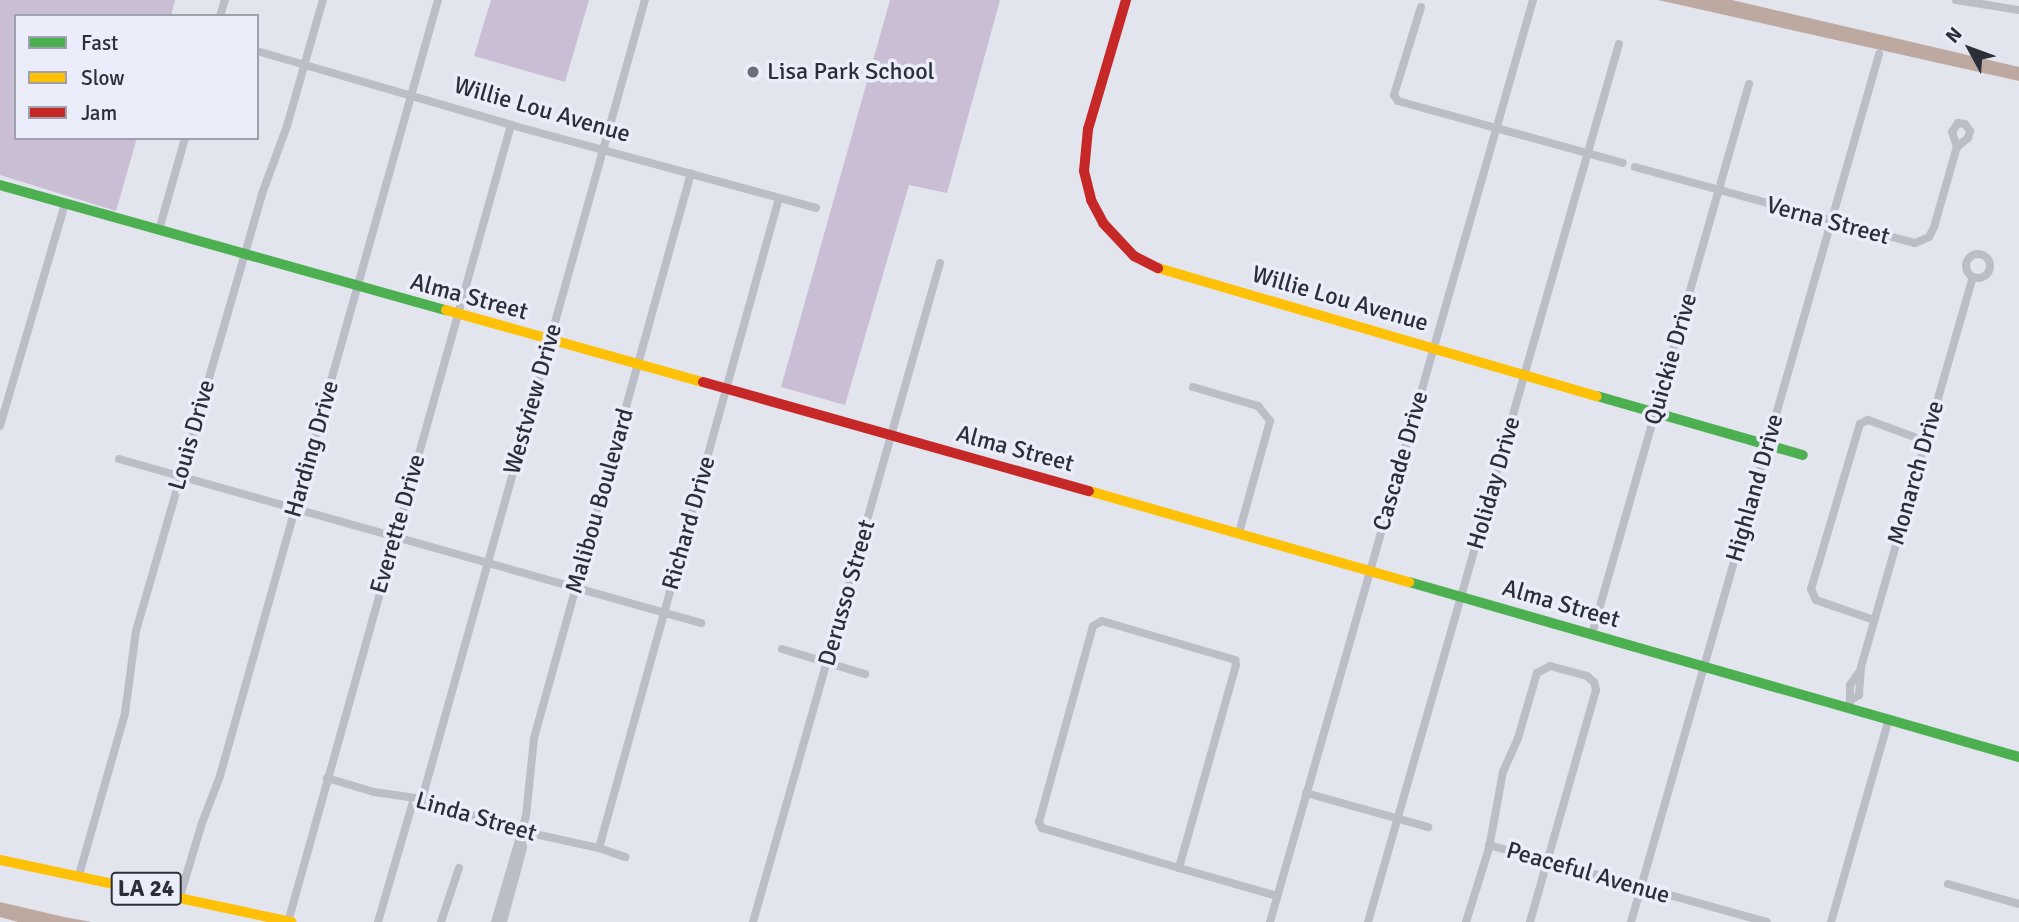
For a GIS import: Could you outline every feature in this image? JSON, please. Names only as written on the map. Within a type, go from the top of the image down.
[{"type":"street","name":"Louis Drive","points":[[79,875],[125,713],[136,631],[245,255],[323,0]]},
{"type":"street","name":"Harding Drive","points":[[180,896],[202,823],[220,776],[438,0]]},
{"type":"street","name":"Westview Drive","points":[[378,922],[418,798],[487,563],[645,0]]},
{"type":"street","name":"Willie Lou Avenue","points":[[1126,0],[1088,129],[1084,155],[1091,200],[1111,235],[1133,256],[1163,271],[1803,456]]},
{"type":"street","name":"Cascade Drive","points":[[1270,922],[1533,0]]},
{"type":"street","points":[[1956,0],[2019,10]]},
{"type":"street","points":[[1421,6],[1395,99],[1623,163]]},
{"type":"street","name":"Holiday Drive","points":[[1368,922],[1619,44]]},
{"type":"street","name":"Willie Lou Avenue","points":[[259,52],[511,125],[816,208]]},
{"type":"street","name":"Highland Drive","points":[[1631,922],[1879,54]]},
{"type":"street","name":"Quickie Drive","points":[[1592,634],[1749,84]]},
{"type":"street","name":"Everette Drive","points":[[289,922],[511,125]]},
{"type":"street","points":[[159,230],[184,140]]},
{"type":"street","name":"Verna Street","points":[[1635,167],[1908,242],[1924,240],[1934,228],[1957,147]]},
{"type":"street","name":"Malibou Boulevard","points":[[495,922],[526,816],[534,738],[691,173]]},
{"type":"street","name":"Alma Street","points":[[0,185],[457,316],[1849,704],[1889,719],[2019,757]]},
{"type":"street","name":"Richard Drive","points":[[598,848],[779,198]]},
{"type":"street","points":[[0,426],[65,203]]},
{"type":"street","name":"Derusso Street","points":[[753,922],[940,263]]},
{"type":"street","name":"Monarch Drive","points":[[1849,704],[1858,695],[1861,669],[1874,620],[1973,277]]},
{"type":"street","points":[[1193,387],[1258,407],[1270,421],[1239,533]]},
{"type":"street","points":[[1874,620],[1813,597],[1811,589],[1818,564],[1860,424],[1868,420],[1925,441]]},
{"type":"street","points":[[119,459],[701,623]]},
{"type":"street","points":[[1179,868],[1236,665],[1235,660],[1102,621],[1096,623],[1039,822],[1042,828],[1277,897]]},
{"type":"street","points":[[782,649],[865,674]]},
{"type":"street","points":[[1466,922],[1489,845],[1496,792],[1518,738],[1536,673],[1544,666],[1587,676],[1594,682],[1596,690],[1530,922]]},
{"type":"street","points":[[1831,922],[1889,719]]},
{"type":"street","name":"Linda Street","points":[[327,778],[374,792],[418,798],[521,831],[598,848],[625,857]]},
{"type":"street","points":[[1306,793],[1428,827]]},
{"type":"street","name":"Malibou Boulevard","points":[[503,922],[523,848],[521,831]]},
{"type":"street","name":"Peaceful Avenue","points":[[1489,845],[1767,922]]},
{"type":"street","name":"LA 24","points":[[0,860],[180,896],[289,922]]},
{"type":"street","points":[[441,922],[459,868]]},
{"type":"street","points":[[1948,884],[2019,904]]},
{"type":"shaded area","points":[[0,0],[175,0],[172,14],[14,14],[14,140],[136,140],[116,211],[0,175]]},
{"type":"shaded area","points":[[491,0],[589,0],[565,82],[474,56]]},
{"type":"shaded area","points":[[890,0],[1000,0],[947,193],[909,185],[845,405],[781,387]]},
{"type":"shaded area","points":[[1658,0],[1732,0],[2019,67],[2019,81]]},
{"type":"shaded area","points":[[0,902],[92,922],[18,922],[0,917]]},
{"type":"traffic: fast","points":[[0,185],[446,310]]},
{"type":"traffic: fast","points":[[1597,396],[1803,455]]},
{"type":"traffic: fast","points":[[1409,582],[2019,757]]},
{"type":"traffic: slow","points":[[1158,268],[1597,396]]},
{"type":"traffic: slow","points":[[446,310],[703,382]]},
{"type":"traffic: slow","points":[[1089,491],[1409,582]]},
{"type":"traffic: slow","points":[[0,860],[291,922]]},
{"type":"traffic: jam","points":[[1126,0],[1088,129],[1084,171],[1091,200],[1103,223],[1134,256],[1158,268]]},
{"type":"traffic: jam","points":[[703,382],[1089,491]]},
{"type":"place","name":"Lisa Park School","points":[[753,72]]}]
